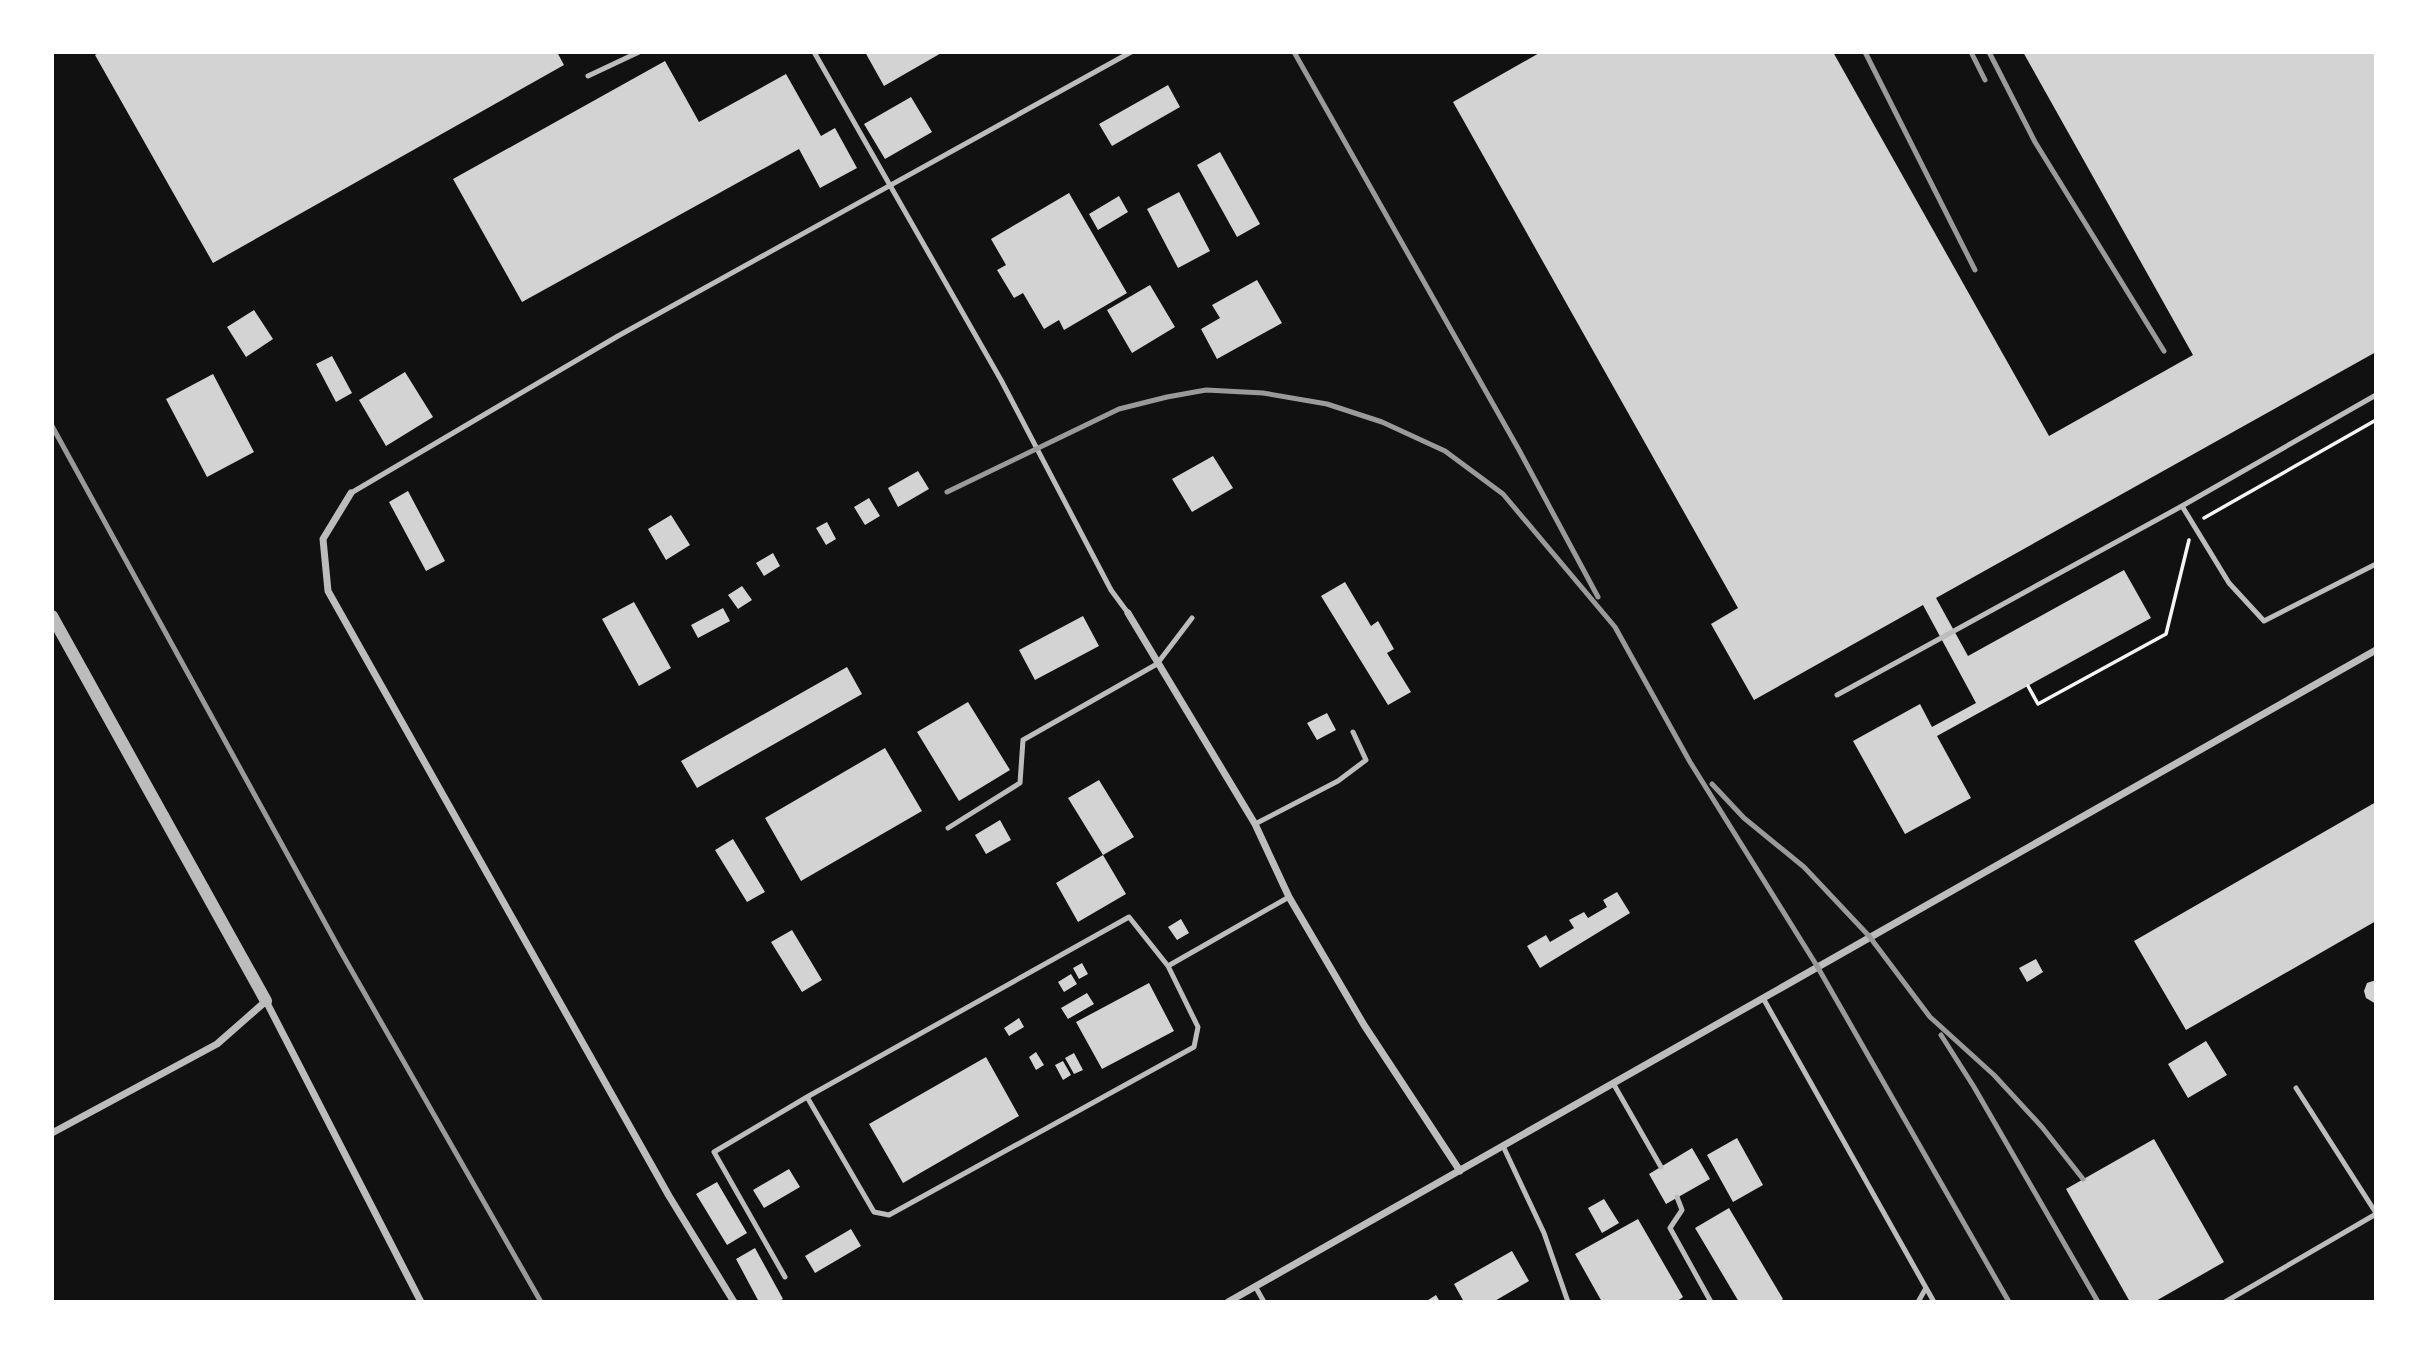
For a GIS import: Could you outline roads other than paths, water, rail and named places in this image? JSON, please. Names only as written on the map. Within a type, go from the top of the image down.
[{"type":"street","points":[[351,493],[323,539],[328,591],[669,1196],[734,1301]]},
{"type":"street","points":[[1128,613],[1255,824],[1289,897],[1364,1025],[1460,1171]]},
{"type":"street","points":[[52,616],[265,1001],[421,1301]]},
{"type":"street","points":[[1228,1301],[2375,650]]},
{"type":"street","points":[[52,1133],[217,1044],[265,1001]]},
{"type":"lane","points":[[588,76],[639,52]]},
{"type":"lane","points":[[814,52],[1002,380],[1111,590],[1128,613]]},
{"type":"lane","points":[[351,493],[618,336],[1131,52]]},
{"type":"lane","points":[[1837,695],[2182,506],[2375,395]]},
{"type":"lane","points":[[2182,506],[2229,583],[2264,621],[2375,564]]},
{"type":"lane","points":[[948,828],[1020,783],[1023,740],[1157,664],[1192,618]]},
{"type":"lane","points":[[1255,824],[1338,781],[1366,760],[1353,732]]},
{"type":"lane","points":[[1168,966],[1289,897]]},
{"type":"lane","points":[[785,1277],[714,1152],[807,1097],[1129,917],[1168,966],[1198,1027],[1194,1047],[889,1215],[874,1212],[807,1097]]},
{"type":"lane","points":[[1763,998],[1934,1301]]},
{"type":"lane","points":[[1613,1083],[1661,1167]]},
{"type":"lane","points":[[2225,1301],[2375,1214],[2296,1088]]},
{"type":"lane","points":[[1503,1146],[1544,1233],[1568,1301]]},
{"type":"lane","points":[[1678,1197],[1682,1210],[1670,1228],[1711,1301]]},
{"type":"lane","points":[[1255,1286],[1264,1301]]},
{"type":"lane","points":[[1918,1301],[1926,1288]]},
{"type":"railway","points":[[1294,52],[1519,450],[1598,597]]},
{"type":"railway","points":[[1865,52],[1975,270]]},
{"type":"railway","points":[[1971,52],[1985,80]]},
{"type":"railway","points":[[1989,52],[2035,142],[2164,351]]},
{"type":"railway","points":[[947,492],[1119,409],[1206,390],[1263,393],[1327,404],[1382,422],[1445,451],[1503,494],[1615,627],[1690,762],[1817,966],[2009,1302]]},
{"type":"railway","points":[[52,426],[341,952],[541,1302]]},
{"type":"railway","points":[[1712,784],[1744,818],[1804,867],[1869,936],[1930,1017],[1994,1075],[2042,1127],[2083,1179]]},
{"type":"railway","points":[[1941,1035],[2098,1302]]}]
